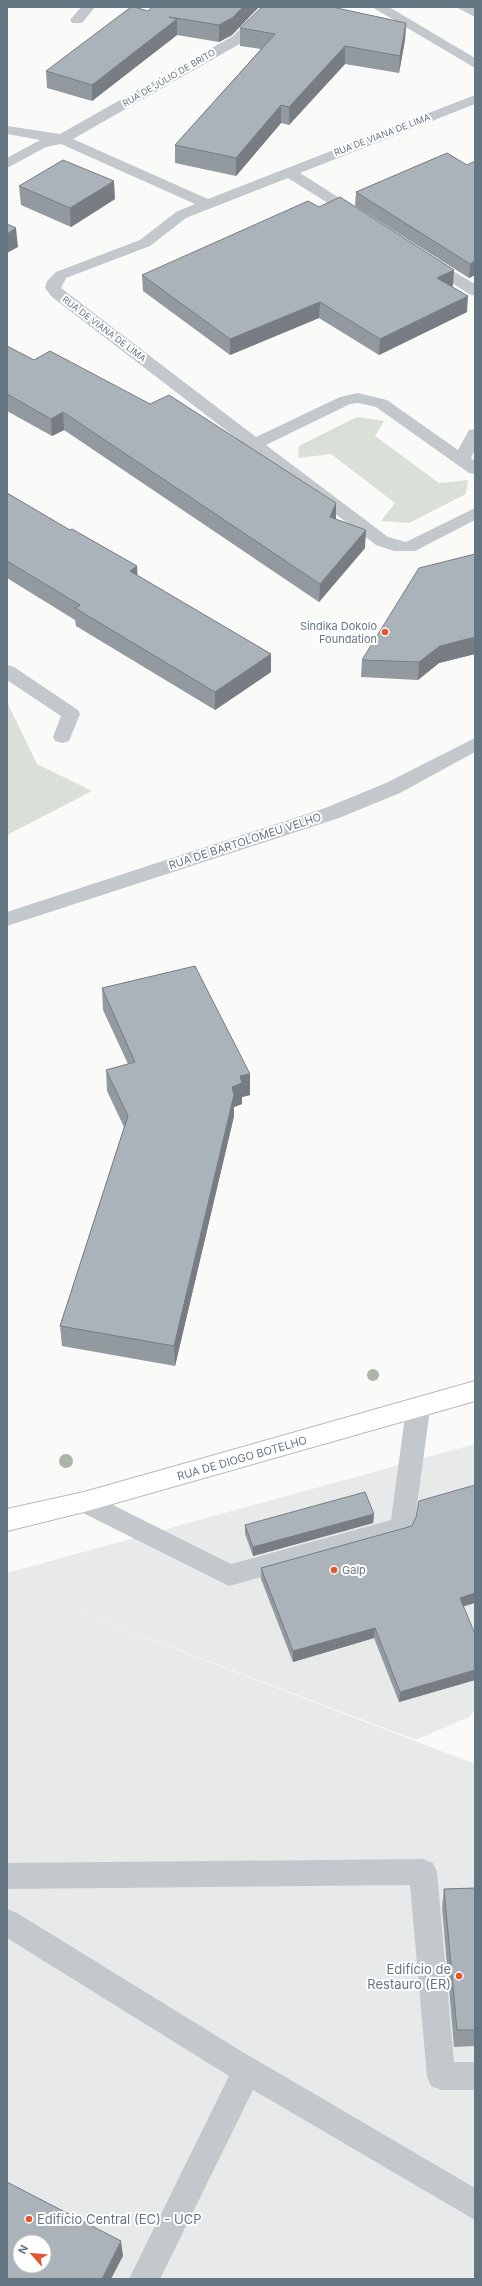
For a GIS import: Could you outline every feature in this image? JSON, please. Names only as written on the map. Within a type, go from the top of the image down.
[{"type":"main road","name":"RUA DE DIOGO BOTELHO","points":[[7,1520],[84,1502],[418,1409],[475,1391]]},
{"type":"street","points":[[77,20],[88,7]]},
{"type":"street","name":"RUA DE JÚLIO DE BRITO","points":[[7,164],[42,144],[62,139],[238,38],[270,7]]},
{"type":"street","points":[[380,7],[475,64]]},
{"type":"street","points":[[464,7],[475,13]]},
{"type":"street","name":"RUA DE VIANA DE LIMA","points":[[475,99],[181,215],[155,237],[145,243],[71,269],[61,274],[55,281],[53,288],[58,294],[382,541],[394,546],[409,547],[475,513]]},
{"type":"street","points":[[7,130],[62,139],[207,204]]},
{"type":"street","points":[[288,172],[368,223]]},
{"type":"street","points":[[415,253],[475,291]]},
{"type":"street","points":[[254,444],[346,400],[358,398],[381,403],[469,464],[475,434]]},
{"type":"street","points":[[7,672],[71,714],[62,737]]},
{"type":"street","name":"RUA DE BARTOLOMEU VELHO","points":[[7,919],[332,813],[393,788],[475,744]]},
{"type":"street","points":[[84,1502],[229,1575],[364,1538],[402,1527],[418,1409]]},
{"type":"street","points":[[7,1876],[423,1872],[441,2076],[475,2076]]},
{"type":"street","points":[[7,1922],[246,2070],[475,2205]]},
{"type":"street","points":[[144,2279],[233,2100],[246,2070]]},
{"type":"shaded area","points":[[357,417],[384,421],[375,436],[439,483],[468,480],[466,494],[409,523],[381,521],[395,503],[331,454],[298,458],[299,446]]},
{"type":"shaded area","points":[[7,702],[37,764],[92,791],[7,835]]},
{"type":"shaded area","points":[[475,1444],[475,1710],[469,1717],[416,1740],[40,1597],[475,1764],[475,2279],[7,2279],[7,1573]]},
{"type":"building","points":[[131,7],[148,11],[152,7],[243,7],[232,18],[219,25],[169,17],[177,19],[92,85],[46,71]]},
{"type":"building","points":[[262,7],[332,7],[406,23],[400,56],[345,46],[289,107],[281,105],[236,158],[175,145],[275,34],[240,28]]},
{"type":"building","points":[[447,153],[467,165],[475,161],[475,261],[470,264],[356,192]]},
{"type":"building","points":[[63,160],[114,181],[70,208],[19,186]]},
{"type":"building","points":[[340,197],[454,270],[437,278],[468,296],[380,339],[320,302],[230,339],[142,275],[308,201],[319,207]]},
{"type":"building","points":[[7,224],[16,228],[7,234]]},
{"type":"building","points":[[7,346],[34,360],[50,351],[150,404],[169,395],[336,503],[330,517],[366,530],[320,584],[63,412],[51,419],[7,394]]},
{"type":"building","points":[[7,493],[70,530],[72,529],[137,566],[130,571],[271,654],[215,692],[75,608],[80,605],[7,561]]},
{"type":"building","points":[[475,554],[475,637],[440,646],[419,662],[362,660],[419,568]]},
{"type":"building","points":[[195,966],[250,1074],[240,1076],[242,1083],[232,1087],[234,1095],[174,1346],[60,1326],[128,1116],[106,1070],[135,1062],[102,988]]},
{"type":"building","points":[[475,1485],[475,1593],[460,1598],[475,1634],[475,1670],[400,1692],[375,1628],[293,1651],[261,1568],[412,1526],[416,1517],[419,1501]]},
{"type":"building","points":[[365,1492],[374,1514],[253,1547],[245,1525]]},
{"type":"building","name":"Edifício de Restauro (ER)","points":[[475,1888],[475,2030],[457,2030],[444,1889]]},
{"type":"building","name":"Edifício Central (EC) - UCP","points":[[7,2182],[121,2241],[102,2279],[7,2279]]},
{"type":"place","name":"Sindika Dokolo Foundation","points":[[385,632]]},
{"type":"place","name":"Galp","points":[[334,1570]]},
{"type":"place","name":"Edifício de Restauro (ER)","points":[[459,1976]]},
{"type":"place","name":"Edifício Central (EC) - UCP","points":[[29,2219]]}]
